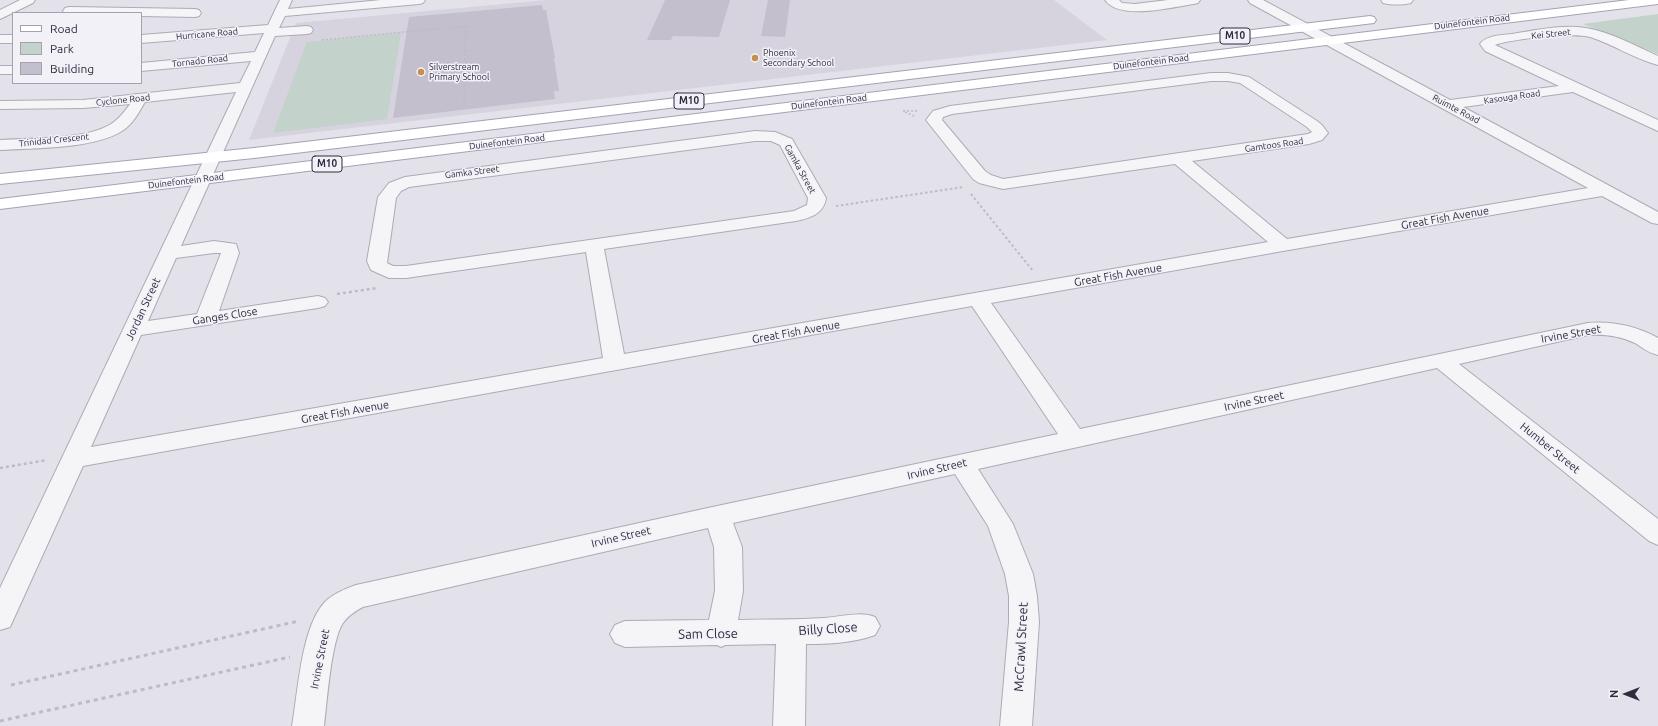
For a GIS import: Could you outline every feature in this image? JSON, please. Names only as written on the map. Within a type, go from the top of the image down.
[{"type":"main road","name":"Duinefontein Road","points":[[0,204],[1658,0]]},
{"type":"main road","name":"Duinefontein Road","points":[[0,179],[214,157],[1383,18]]},
{"type":"street","points":[[0,14],[29,0]]},
{"type":"street","points":[[69,11],[108,12],[130,0]]},
{"type":"street","name":"Jordan Street","points":[[0,618],[65,459],[133,330],[286,0]]},
{"type":"street","points":[[280,13],[366,2],[419,0]]},
{"type":"street","points":[[1111,0],[1124,7],[1135,8],[1194,0]]},
{"type":"street","name":"Ruimte Road","points":[[1254,0],[1658,218]]},
{"type":"street","points":[[1387,0],[1407,0]]},
{"type":"street","points":[[142,12],[196,13]]},
{"type":"street","name":"Hurricane Road","points":[[142,39],[272,30],[307,30]]},
{"type":"street","name":"Kei Street","points":[[1487,44],[1497,40],[1581,32],[1594,35],[1658,61]]},
{"type":"street","points":[[0,38],[12,39]]},
{"type":"street","name":"Kasouga Road","points":[[1487,44],[1498,53],[1658,126]]},
{"type":"street","name":"Tornado Road","points":[[142,67],[260,56]]},
{"type":"street","points":[[0,70],[12,70]]},
{"type":"street","name":"Gamtoos Road","points":[[1211,77],[1228,77],[1244,80],[1251,84],[1312,124],[1320,133],[1316,137],[1308,139],[1179,158],[1015,183],[993,182],[980,175],[934,120],[938,114],[950,110],[1211,77]]},
{"type":"street","name":"Cyclone Road","points":[[0,105],[67,105],[140,99],[246,87]]},
{"type":"street","name":"Kasouga Road","points":[[1448,105],[1575,88]]},
{"type":"street","name":"Trinidad Crescent","points":[[0,145],[86,138],[108,132],[121,124],[140,99]]},
{"type":"street","name":"Gamka Street","points":[[773,136],[786,142],[817,198],[817,204],[813,209],[796,216],[594,244],[397,272],[383,270],[378,266],[377,261],[387,197],[395,187],[416,179],[773,136]]},
{"type":"street","points":[[1179,158],[1283,246]]},
{"type":"street","name":"Great Fish Avenue","points":[[65,459],[418,399],[977,299],[1606,190]]},
{"type":"street","points":[[594,244],[615,363]]},
{"type":"street","points":[[168,253],[214,247],[229,248],[230,253],[205,320]]},
{"type":"street","name":"Ganges Close","points":[[133,330],[205,320],[327,298]]},
{"type":"street","points":[[977,299],[1074,439]]},
{"type":"street","name":"Irvine Street","points":[[308,726],[324,631],[332,614],[346,602],[356,597],[961,463],[1596,328],[1611,328],[1628,332],[1658,348]]},
{"type":"street","name":"Humber Street","points":[[1442,361],[1658,534]]},
{"type":"street","name":"McCrawl Street","points":[[961,463],[1000,524],[1019,574],[1023,596],[1024,622],[1016,726]]},
{"type":"street","points":[[717,516],[728,547],[729,592],[721,634]]},
{"type":"street","name":"Billy Close","points":[[791,631],[851,629],[865,626]]},
{"type":"street","points":[[789,726],[791,631]]},
{"type":"street","name":"Sam Close","points":[[625,634],[721,634],[791,631]]},
{"type":"path","points":[[464,107],[466,20]]},
{"type":"path","points":[[449,28],[467,26]]},
{"type":"path","points":[[307,30],[301,42],[445,28]]},
{"type":"path","points":[[413,78],[465,73]]},
{"type":"path","points":[[830,207],[966,187]]},
{"type":"path","points":[[970,193],[1036,275]]},
{"type":"path","points":[[327,298],[378,288]]},
{"type":"path","points":[[0,468],[65,459]]},
{"type":"path","points":[[11,685],[162,650],[303,621]]},
{"type":"path","points":[[0,721],[293,656]]},
{"type":"shaded area","points":[[547,0],[1054,0],[1107,40],[249,140],[296,23]]},
{"type":"green space","points":[[1658,14],[1658,54],[1583,24]]},
{"type":"green space","points":[[401,33],[387,119],[273,133],[307,42]]},
{"type":"building","points":[[665,0],[730,0],[719,37],[673,36],[671,40],[647,40]]},
{"type":"building","points":[[768,0],[790,0],[785,37],[761,36]]},
{"type":"building","points":[[542,5],[543,10],[546,10],[555,58],[559,91],[554,91],[555,99],[393,118],[409,17]]},
{"type":"place","name":"Phoenix Secondary School","points":[[755,58]]},
{"type":"place","name":"Silverstream Primary School","points":[[421,72]]}]
